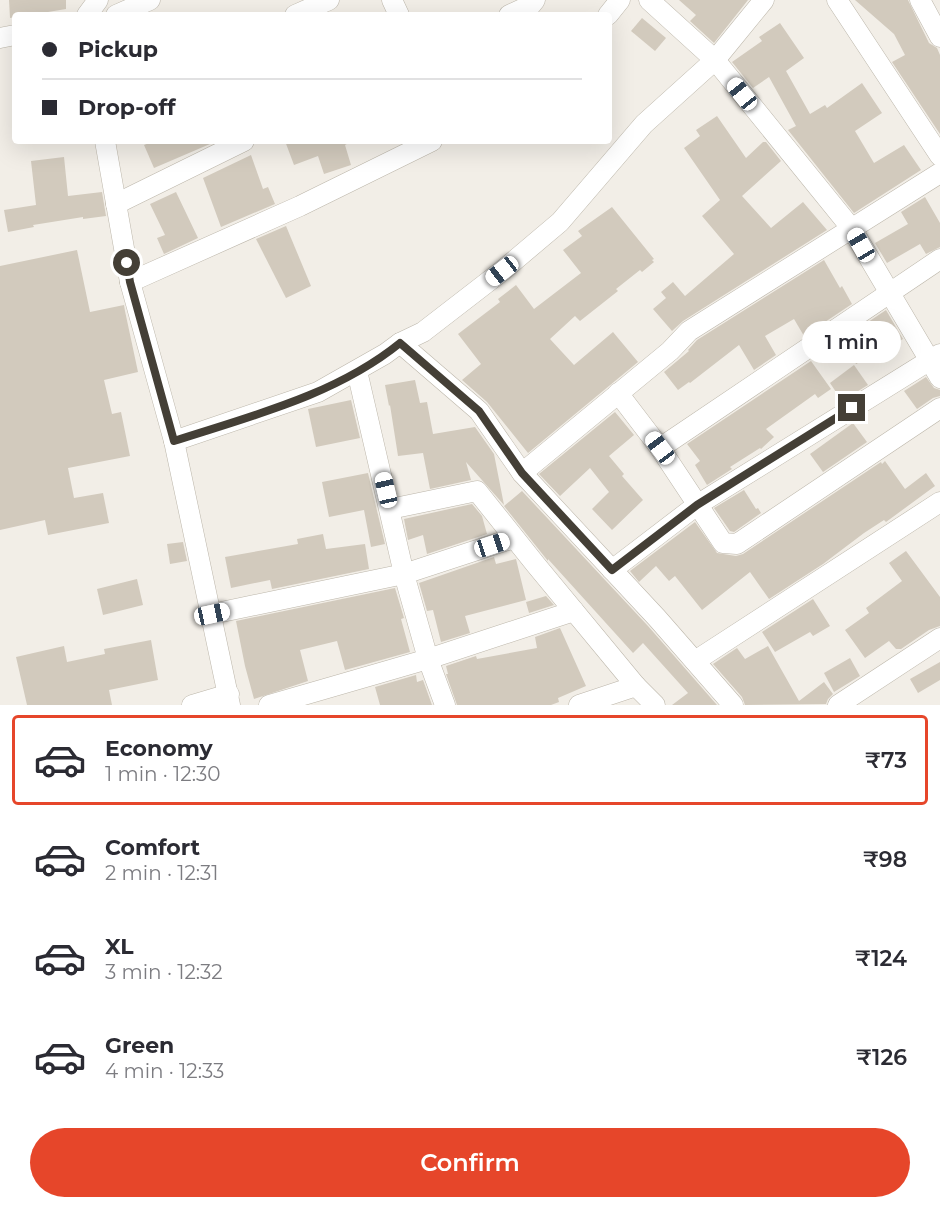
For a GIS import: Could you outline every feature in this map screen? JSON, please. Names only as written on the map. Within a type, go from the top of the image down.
[{"type":"street","points":[[123,12],[150,0]]},
{"type":"street","points":[[302,12],[329,0]]},
{"type":"street","points":[[610,12],[620,0]]},
{"type":"street","points":[[649,0],[715,60],[852,229],[888,293],[935,357],[940,378]]},
{"type":"street","points":[[174,441],[318,392],[386,354],[400,343],[423,332],[560,222],[644,124],[715,60],[764,0]]},
{"type":"street","points":[[837,0],[940,156]]},
{"type":"street","points":[[920,0],[940,37]]},
{"type":"street","points":[[516,12],[532,5]]},
{"type":"street","points":[[106,144],[130,282],[174,441],[230,699],[192,705]]},
{"type":"street","points":[[116,204],[238,144]]},
{"type":"street","points":[[130,282],[300,206],[426,144]]},
{"type":"street","points":[[522,473],[670,351],[690,331],[940,173]]},
{"type":"street","points":[[660,448],[940,259]]},
{"type":"street","points":[[400,343],[479,411],[522,473],[695,661],[732,705]]},
{"type":"street","points":[[612,570],[697,505],[935,357]]},
{"type":"street","points":[[357,371],[404,574],[428,658],[445,705]]},
{"type":"street","points":[[618,393],[660,448],[723,543],[737,544],[940,408]]},
{"type":"street","points":[[390,509],[477,491],[574,612],[636,686],[655,705]]},
{"type":"street","points":[[695,661],[940,502]]},
{"type":"street","points":[[212,614],[404,574],[514,538]]},
{"type":"street","points":[[269,705],[574,612]]},
{"type":"street","points":[[838,705],[940,638]]},
{"type":"street","points":[[579,705],[636,686]]},
{"type":"building","points":[[9,0],[66,0],[66,9],[48,12],[12,12],[10,18]]},
{"type":"building","points":[[679,0],[748,0],[714,43],[690,21],[696,15]]},
{"type":"building","points":[[855,0],[908,0],[929,43],[937,48],[940,55],[940,134],[892,62],[905,55],[894,34]]},
{"type":"building","points":[[642,18],[666,38],[655,51],[631,31]]},
{"type":"building","points":[[780,23],[804,58],[786,71],[810,114],[825,105],[827,108],[862,83],[882,113],[855,131],[874,163],[904,145],[921,170],[854,213],[788,130],[796,126],[769,77],[753,88],[732,62],[762,41],[759,37]]},
{"type":"building","points":[[717,116],[746,158],[763,142],[766,142],[781,161],[742,196],[771,228],[803,202],[827,230],[683,321],[672,331],[653,309],[666,298],[661,292],[673,282],[685,296],[734,254],[702,216],[720,200],[684,148],[700,136],[696,130]]},
{"type":"building","points":[[146,144],[210,144],[154,168],[144,145]]},
{"type":"building","points":[[286,144],[347,144],[345,145],[351,165],[324,174],[318,156],[294,165]]},
{"type":"building","points":[[251,155],[263,189],[268,187],[275,204],[221,227],[203,178]]},
{"type":"building","points":[[64,157],[68,196],[102,192],[106,216],[83,219],[83,217],[33,225],[34,227],[8,232],[4,210],[36,205],[31,161]]},
{"type":"building","points":[[176,192],[198,238],[164,254],[157,238],[165,235],[150,204]]},
{"type":"building","points":[[925,197],[940,223],[940,247],[926,254],[920,244],[887,263],[875,243],[908,224],[901,212]]},
{"type":"building","points":[[612,207],[654,259],[652,260],[654,262],[616,289],[618,291],[580,321],[575,316],[550,339],[574,365],[613,332],[638,362],[528,453],[487,402],[462,380],[481,364],[458,334],[500,302],[498,299],[516,285],[534,309],[581,273],[563,250],[582,236],[578,231]]},
{"type":"building","points":[[286,226],[311,286],[286,298],[256,239]]},
{"type":"building","points":[[77,250],[90,312],[124,305],[138,372],[104,380],[112,414],[121,412],[130,456],[68,468],[74,498],[103,493],[109,523],[48,535],[45,520],[0,530],[0,266]]},
{"type":"building","points":[[824,260],[852,304],[804,336],[794,319],[765,336],[776,355],[754,370],[739,345],[678,390],[664,372],[689,351],[697,340]]},
{"type":"building","points":[[886,310],[903,339],[856,364],[843,339]]},
{"type":"building","points":[[811,361],[831,389],[818,398],[815,394],[766,429],[774,437],[761,449],[730,467],[732,469],[707,485],[695,465],[700,461],[687,444]]},
{"type":"building","points":[[854,365],[868,385],[842,401],[830,383]]},
{"type":"building","points":[[926,377],[934,388],[940,390],[940,396],[917,409],[904,391]]},
{"type":"building","points":[[415,380],[420,403],[427,402],[433,434],[475,427],[494,454],[504,505],[466,462],[471,480],[430,489],[423,453],[398,456],[385,385]]},
{"type":"building","points":[[351,400],[360,438],[316,447],[308,409]]},
{"type":"building","points":[[615,412],[634,435],[609,456],[624,474],[622,476],[643,500],[612,530],[592,509],[609,492],[590,468],[560,496],[539,474]]},
{"type":"building","points":[[853,423],[867,442],[823,472],[810,454]]},
{"type":"building","points":[[885,461],[905,489],[926,473],[935,486],[886,522],[884,520],[864,533],[823,564],[769,599],[750,572],[702,610],[675,576],[669,581],[656,566],[639,582],[630,571],[695,522],[717,553],[736,556],[743,554]]},
{"type":"building","points":[[368,473],[385,544],[371,547],[364,510],[329,517],[322,482]]},
{"type":"building","points":[[744,490],[761,513],[734,532],[730,531],[714,508]]},
{"type":"building","points":[[522,491],[648,626],[717,705],[672,705],[688,693],[643,643],[633,653],[548,559],[548,561],[504,506]]},
{"type":"building","points":[[472,504],[482,516],[487,534],[427,554],[423,535],[408,540],[404,519]]},
{"type":"building","points":[[323,534],[326,549],[365,544],[369,569],[272,589],[270,580],[231,588],[225,557],[298,544],[297,539]]},
{"type":"building","points":[[183,542],[187,561],[170,564],[167,544]]},
{"type":"building","points":[[906,551],[940,597],[940,626],[929,630],[901,649],[896,649],[889,641],[865,658],[845,630],[869,613],[866,608],[902,581],[889,563]]},
{"type":"building","points":[[494,557],[496,564],[516,559],[526,600],[465,616],[470,633],[441,642],[433,610],[427,611],[419,583]]},
{"type":"building","points":[[137,579],[143,605],[103,615],[97,589]]},
{"type":"building","points":[[395,588],[404,618],[401,619],[410,652],[345,670],[337,641],[300,650],[308,681],[254,699],[236,621]]},
{"type":"building","points":[[546,596],[554,605],[529,613],[526,602]]},
{"type":"building","points":[[813,599],[830,626],[813,636],[810,632],[775,652],[762,632]]},
{"type":"building","points":[[560,628],[586,686],[558,698],[559,702],[551,705],[457,705],[446,674],[448,674],[446,666],[476,656],[477,659],[537,648],[535,637]]},
{"type":"building","points":[[151,640],[158,680],[109,690],[112,705],[27,705],[16,657],[64,646],[67,662],[105,654],[104,649]]},
{"type":"building","points":[[768,646],[799,701],[824,682],[833,694],[826,704],[745,705],[742,697],[713,664],[737,648],[745,659]]},
{"type":"building","points":[[850,658],[860,676],[834,692],[824,673]]},
{"type":"building","points":[[940,662],[940,680],[918,693],[910,679]]},
{"type":"building","points":[[416,675],[417,682],[423,680],[432,705],[380,705],[375,687]]},
{"type":"route","points":[[127,263],[130,282],[174,441],[318,392],[351,375],[400,343],[479,411],[522,473],[612,570],[697,505],[852,408]]}]
